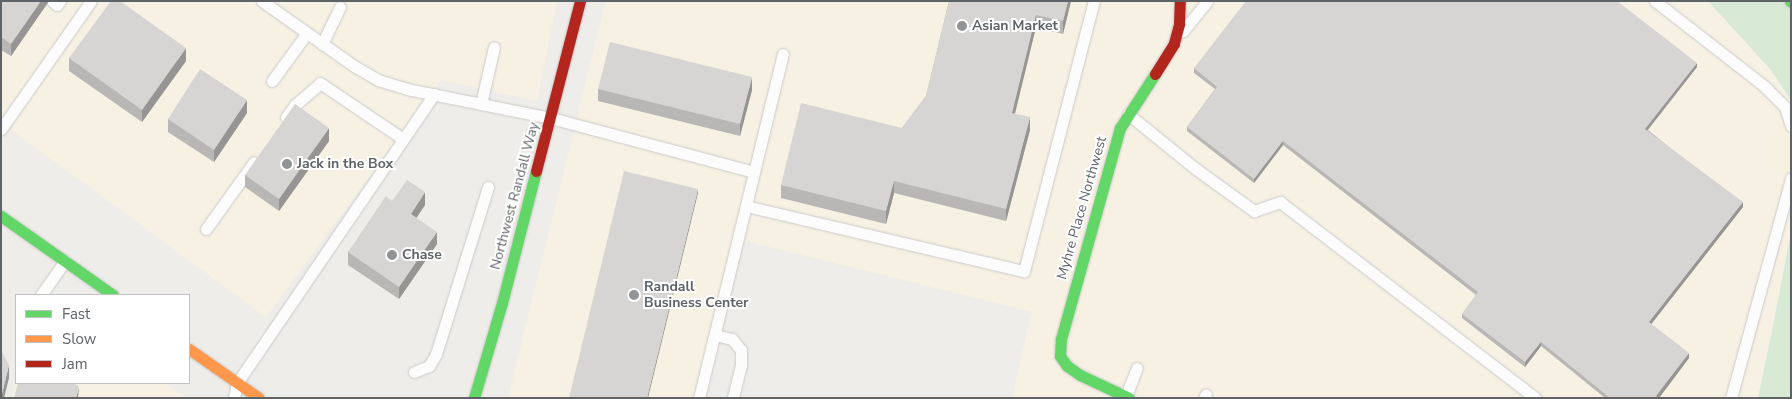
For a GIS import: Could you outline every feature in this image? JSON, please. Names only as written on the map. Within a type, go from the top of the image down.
[{"type":"street","name":"Northwest Randall Way","points":[[474,398],[502,303],[580,1]]},
{"type":"street","name":"Myhre Place Northwest","points":[[1127,397],[1080,375],[1067,366],[1060,356],[1061,339],[1117,138],[1128,114],[1174,43],[1179,24],[1180,1]]},
{"type":"street","points":[[1,216],[112,294]]},
{"type":"street","points":[[470,370],[502,303]]},
{"type":"street","points":[[190,350],[259,398]]},
{"type":"lane","points":[[52,1],[57,5],[60,1]]},
{"type":"lane","points":[[1,129],[91,1]]},
{"type":"lane","points":[[262,1],[322,44],[378,80],[434,94],[551,118],[754,172]]},
{"type":"lane","points":[[746,206],[1024,272],[1094,1]]},
{"type":"lane","points":[[1174,43],[1207,1]]},
{"type":"lane","points":[[1655,1],[1764,86],[1785,107],[1791,126]]},
{"type":"lane","points":[[322,44],[340,6]]},
{"type":"lane","points":[[272,81],[307,33]]},
{"type":"lane","points":[[480,104],[494,47]]},
{"type":"lane","points":[[699,398],[783,54]]},
{"type":"lane","points":[[278,128],[295,105],[320,83],[403,139]]},
{"type":"lane","points":[[234,398],[237,383],[434,94]]},
{"type":"lane","points":[[1128,114],[1196,169],[1254,211],[1280,202],[1535,398]]},
{"type":"lane","points":[[206,229],[262,151]]},
{"type":"lane","points":[[1731,398],[1791,178]]},
{"type":"lane","points":[[414,372],[429,366],[436,354],[488,187]]},
{"type":"lane","points":[[42,294],[65,261]]},
{"type":"lane","points":[[714,335],[732,339],[741,350],[741,365],[733,398]]},
{"type":"lane","points":[[1127,397],[1136,368]]},
{"type":"shaded area","points":[[1,1],[557,1],[537,101],[441,80],[266,317],[1,122]]},
{"type":"shaded area","points":[[606,1],[1708,1],[1770,69],[1791,100],[1791,232],[1758,398],[1012,398],[1032,312],[742,240],[702,398],[508,398]]},
{"type":"shaded area","points":[[15,384],[165,384],[186,398],[12,398]]},
{"type":"green space","points":[[1708,1],[1791,1],[1791,100],[1770,69]]},
{"type":"green space","points":[[1791,232],[1791,398],[1758,398],[1774,322]]},
{"type":"building","points":[[1,1],[41,1],[11,44],[1,37]]},
{"type":"building","points":[[111,1],[120,1],[186,48],[142,110],[69,58]]},
{"type":"building","points":[[949,1],[1068,1],[1063,21],[1036,15],[1012,113],[1030,117],[1006,209],[894,181],[886,211],[781,185],[801,103],[902,128],[926,96]]},
{"type":"building","points":[[1246,1],[1617,1],[1697,63],[1645,129],[1743,202],[1649,322],[1689,353],[1656,396],[1658,398],[1610,398],[1541,342],[1525,362],[1462,314],[1478,292],[1283,141],[1254,179],[1187,127],[1217,87],[1194,68]]},
{"type":"building","points":[[610,42],[752,77],[740,124],[598,89]]},
{"type":"building","points":[[200,69],[247,100],[214,150],[168,119]]},
{"type":"building","name":"Jack in the Box","points":[[295,104],[329,128],[279,199],[245,175]]},
{"type":"building","name":"Randall Business Center","points":[[624,171],[698,189],[647,398],[569,398]]},
{"type":"building","name":"Chase","points":[[407,180],[425,192],[411,214],[437,232],[399,287],[348,252],[386,196],[392,201]]},
{"type":"building","points":[[1,351],[9,365],[1,398]]},
{"type":"building","points":[[18,384],[75,384],[79,387],[76,398],[14,398]]},
{"type":"traffic: fast","points":[[1129,398],[1080,375],[1067,366],[1060,356],[1061,339],[1120,128],[1155,74]]},
{"type":"traffic: fast","points":[[474,398],[502,303],[536,171]]},
{"type":"traffic: fast","points":[[1,216],[112,294]]},
{"type":"traffic: slow","points":[[190,350],[259,398]]},
{"type":"traffic: jam","points":[[536,171],[580,1]]},
{"type":"traffic: jam","points":[[1155,74],[1174,43],[1179,24],[1180,1]]},
{"type":"place","name":"Asian Market","points":[[962,26]]},
{"type":"place","name":"Jack in the Box","points":[[287,164]]},
{"type":"place","name":"Chase","points":[[392,255]]},
{"type":"place","name":"Randall Business Center","points":[[634,295]]}]
